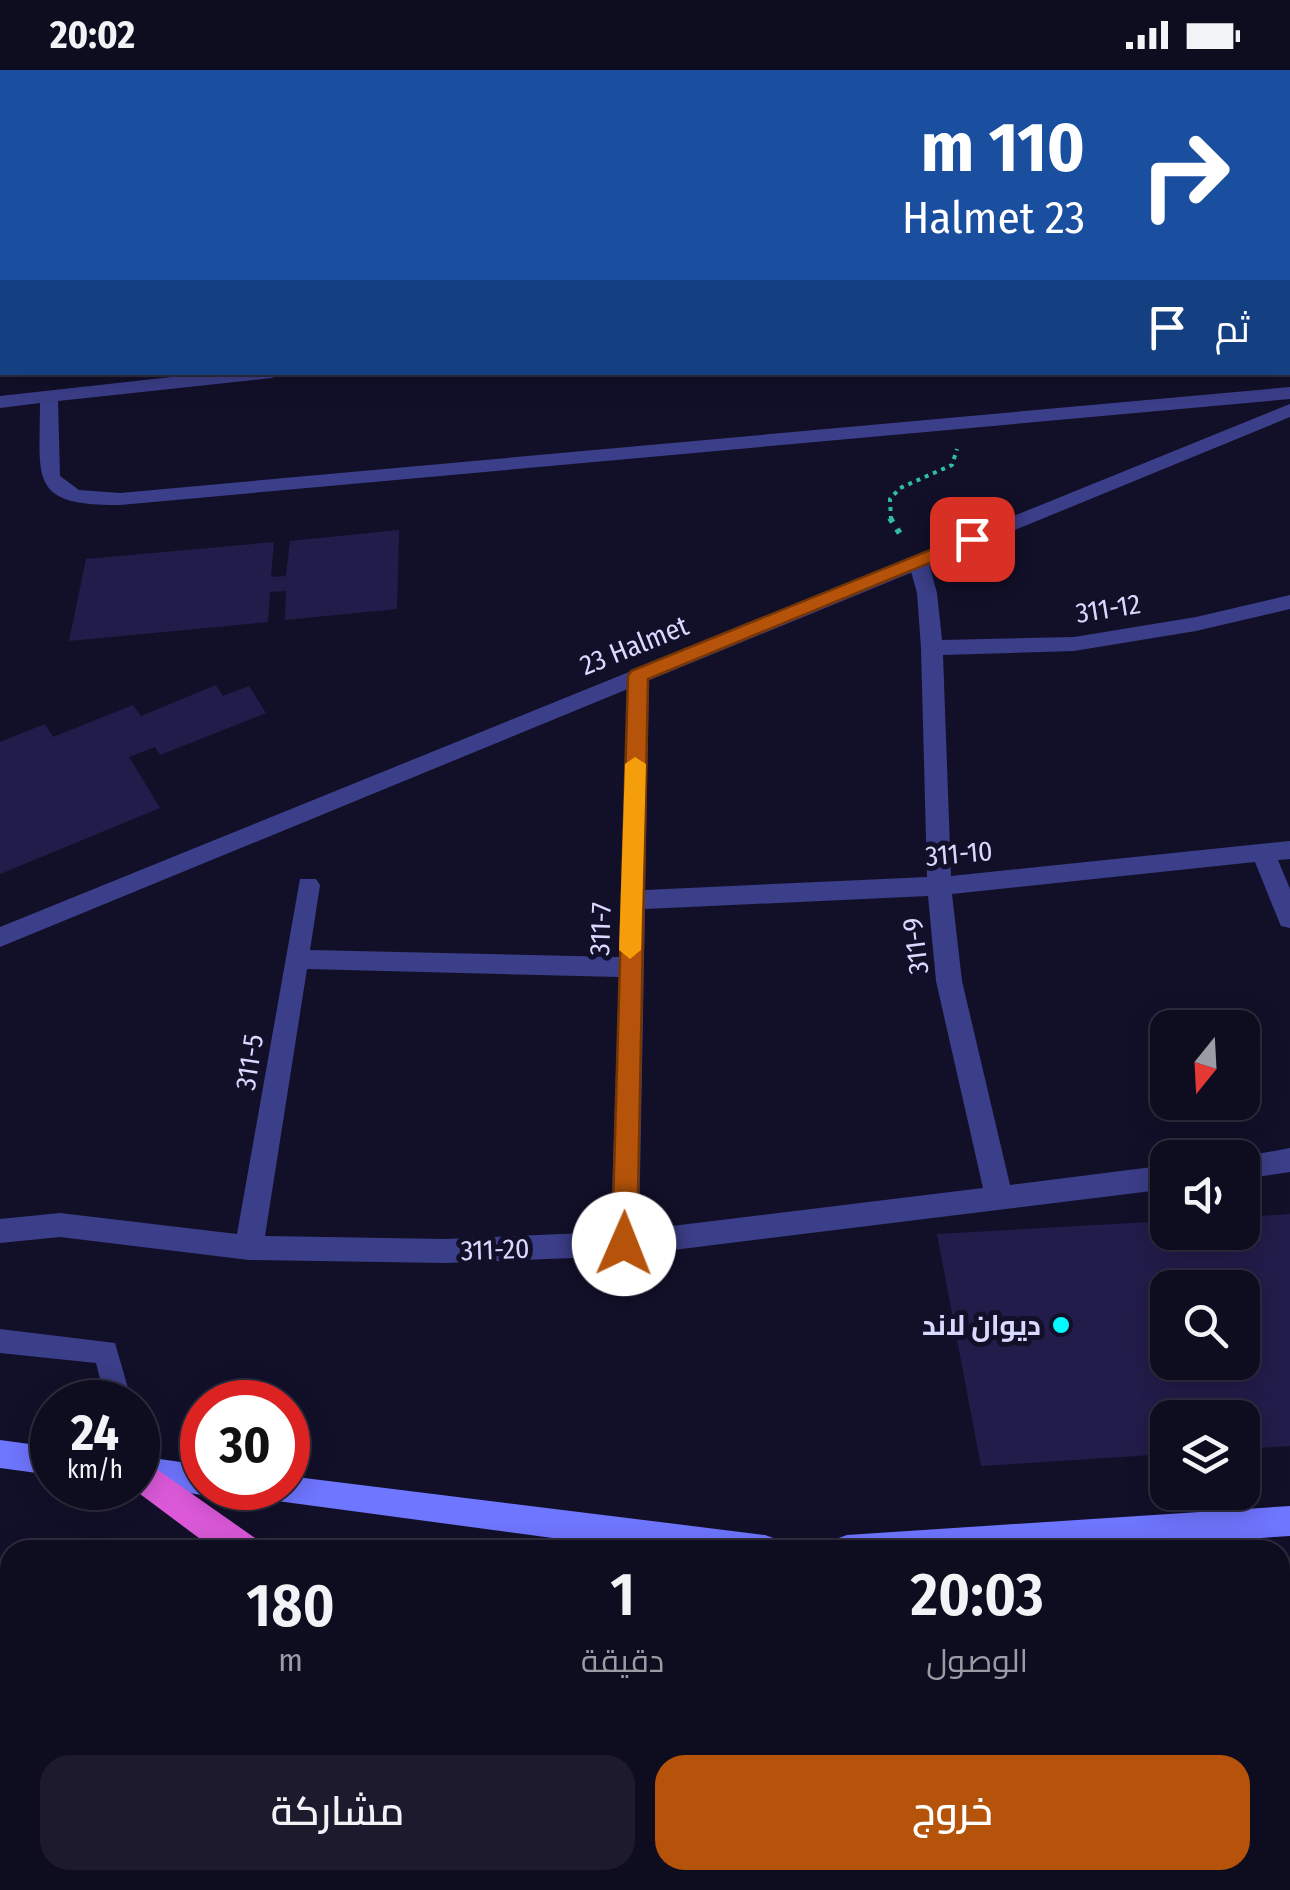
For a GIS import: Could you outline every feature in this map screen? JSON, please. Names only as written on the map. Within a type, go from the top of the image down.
[{"type":"highway","points":[[160,1488],[230,1540]]},
{"type":"main road","points":[[0,1454],[30,1458]]},
{"type":"main road","points":[[310,1493],[685,1540]]},
{"type":"main road","points":[[1000,1540],[1290,1521]]},
{"type":"street","points":[[0,402],[246,375]]},
{"type":"street","points":[[49,398],[50,477],[70,494],[94,499],[1290,393]]},
{"type":"street","name":"23 Halmet","points":[[0,936],[1290,410]]},
{"type":"street","name":"311-9","points":[[919,564],[932,648],[939,886],[949,981],[999,1198]]},
{"type":"street","name":"311-12","points":[[932,648],[1101,640],[1290,602]]},
{"type":"street","name":"311-7","points":[[624,1244],[638,676]]},
{"type":"street","name":"311-10","points":[[631,900],[939,886],[1290,850]]},
{"type":"street","points":[[1264,855],[1290,919]]},
{"type":"street","name":"311-5","points":[[249,1248],[308,885]]},
{"type":"street","points":[[296,959],[629,967]]},
{"type":"street","points":[[1260,1164],[1290,1160]]},
{"type":"street","name":"311-20","points":[[0,1231],[60,1224],[249,1248],[445,1251],[624,1244],[1150,1179]]},
{"type":"lane","points":[[0,1342],[106,1352],[113,1380]]},
{"type":"path","points":[[919,564],[889,516],[888,506],[900,488],[956,461],[958,451],[947,424]]},
{"type":"building","points":[[399,530],[397,609],[285,620],[286,591],[270,592],[268,622],[69,641],[86,559],[274,542],[271,577],[286,576],[290,541]]},
{"type":"building","points":[[216,685],[223,696],[249,686],[266,713],[160,755],[155,747],[129,757],[160,808],[0,874],[0,742],[45,724],[53,737],[133,705],[141,716]]},
{"type":"building","name":"دیوان لاند","points":[[1290,1214],[1290,1446],[1260,1448],[1260,1400],[1150,1400],[1150,1455],[981,1466],[937,1234],[1150,1222],[1150,1250],[1260,1250],[1260,1216]]},
{"type":"slow traffic","points":[[630,950],[635,764]]},
{"type":"place","name":"دیوان لاند","points":[[1061,1325]]},
{"type":"route","points":[[624,1244],[638,676],[919,564],[972,539]]}]
